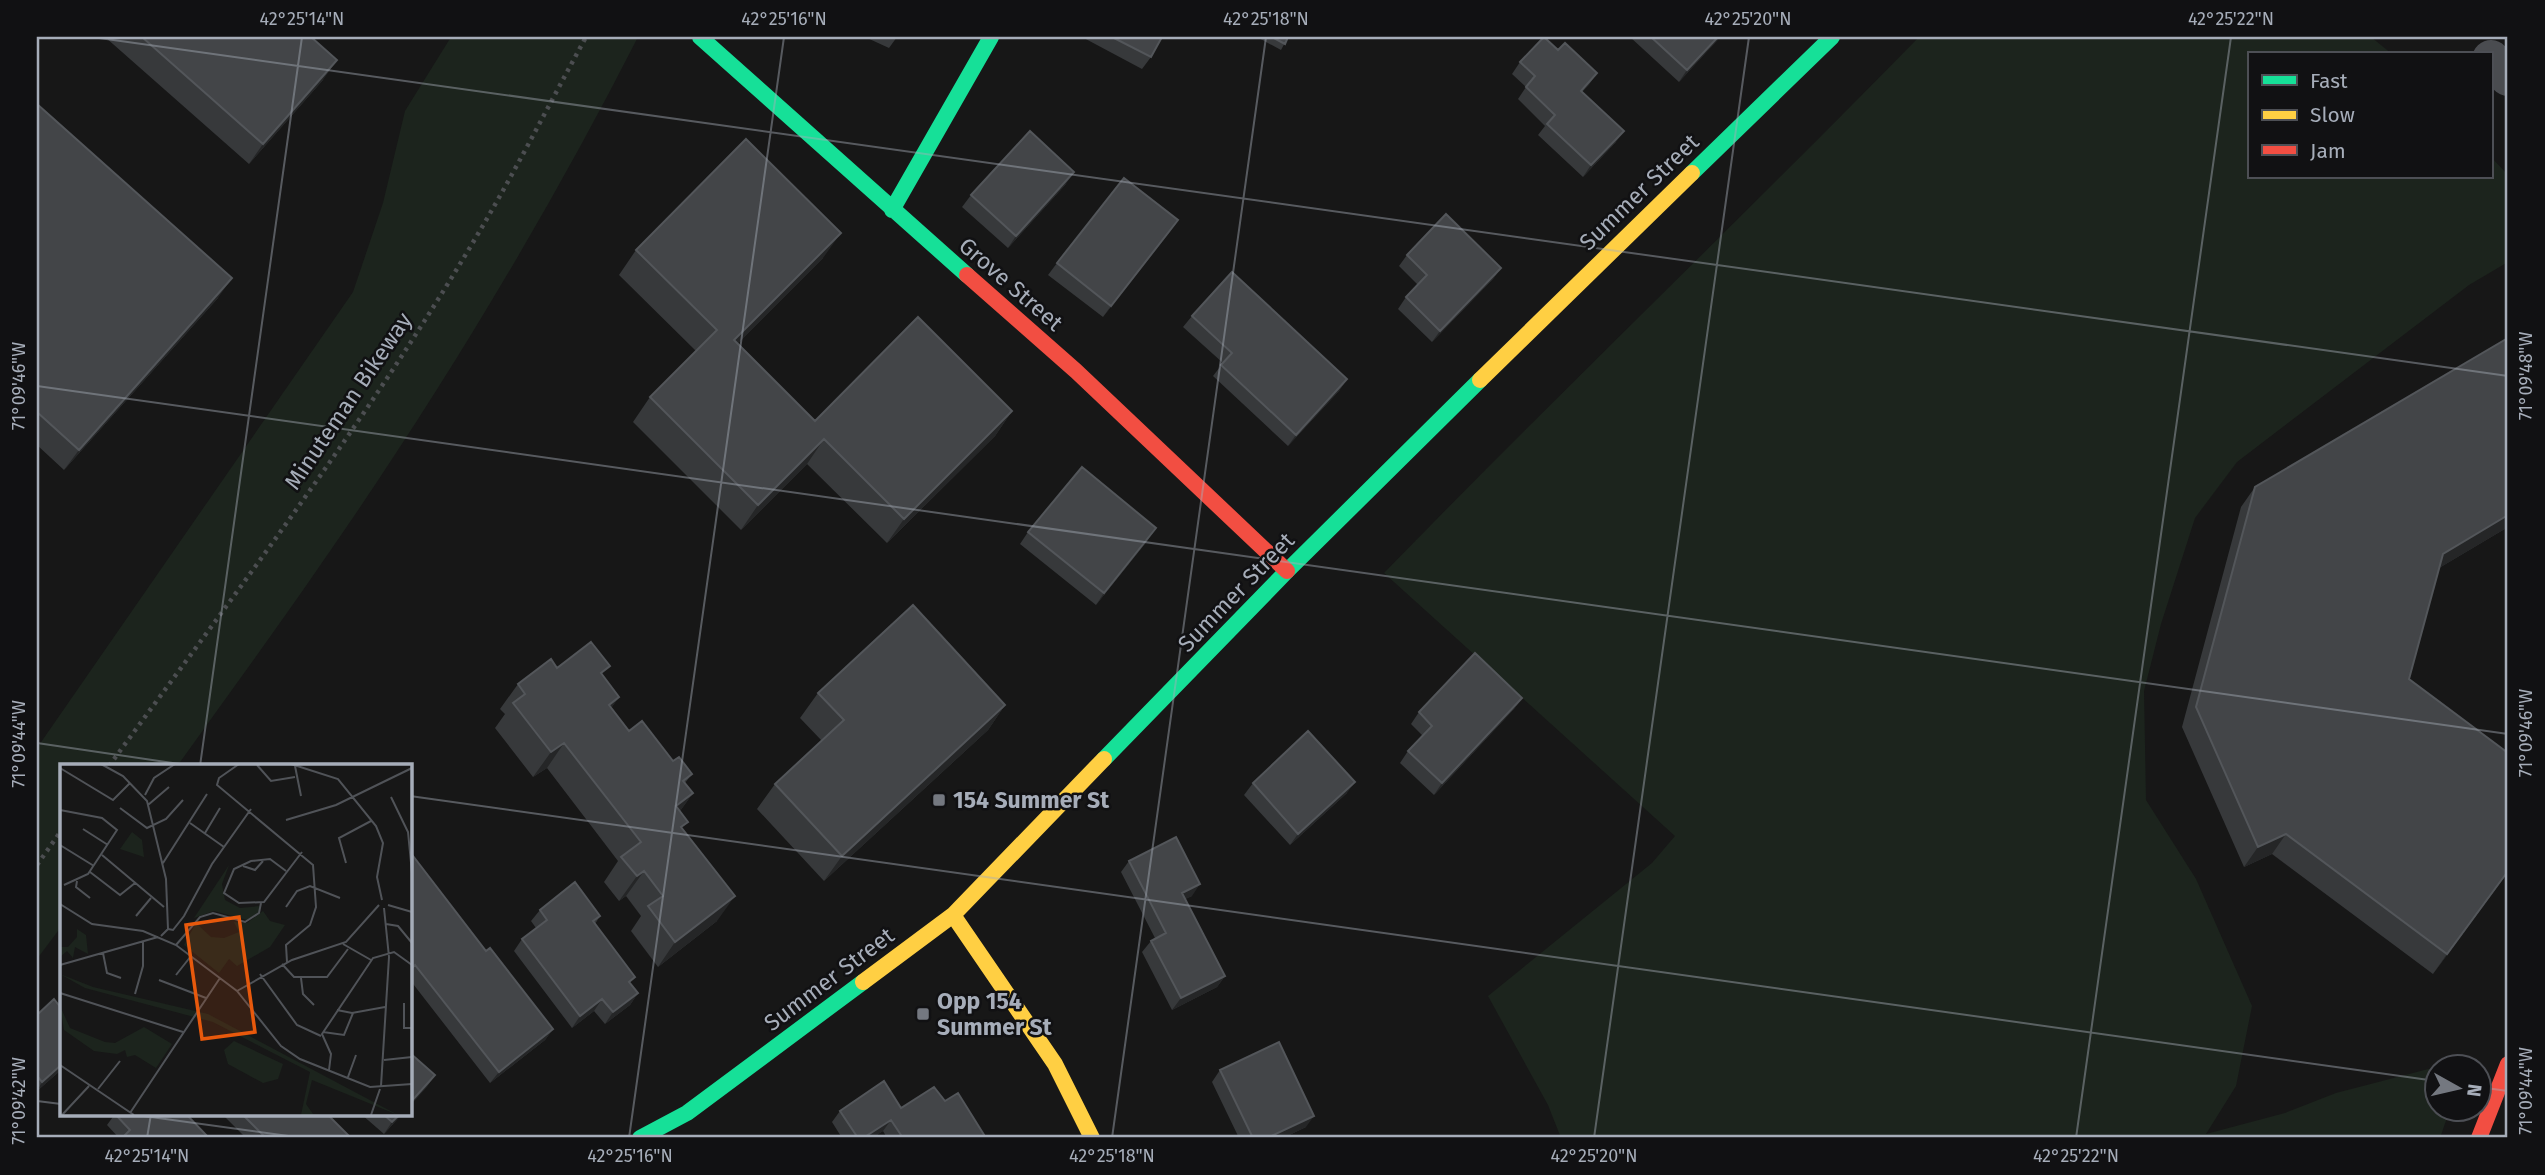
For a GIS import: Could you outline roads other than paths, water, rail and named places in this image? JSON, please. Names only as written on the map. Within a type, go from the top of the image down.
[{"type":"main road","name":"Grove Street","points":[[700,37],[1076,371],[1287,571]]},
{"type":"main road","points":[[892,210],[991,37]]},
{"type":"main road","name":"Summer Street","points":[[640,1138],[687,1113],[953,915],[1287,571],[1593,268],[1832,37]]},
{"type":"main road","points":[[953,915],[1055,1064],[1093,1138]]},
{"type":"main road","points":[[2479,1138],[2508,1064]]},
{"type":"street","points":[[2468,37],[2484,52]]},
{"type":"street","points":[[2492,60],[2508,77]]},
{"type":"place","name":"154 Summer St","points":[[939,800]]},
{"type":"place","name":"Opp 154 Summer St","points":[[923,1014]]}]
